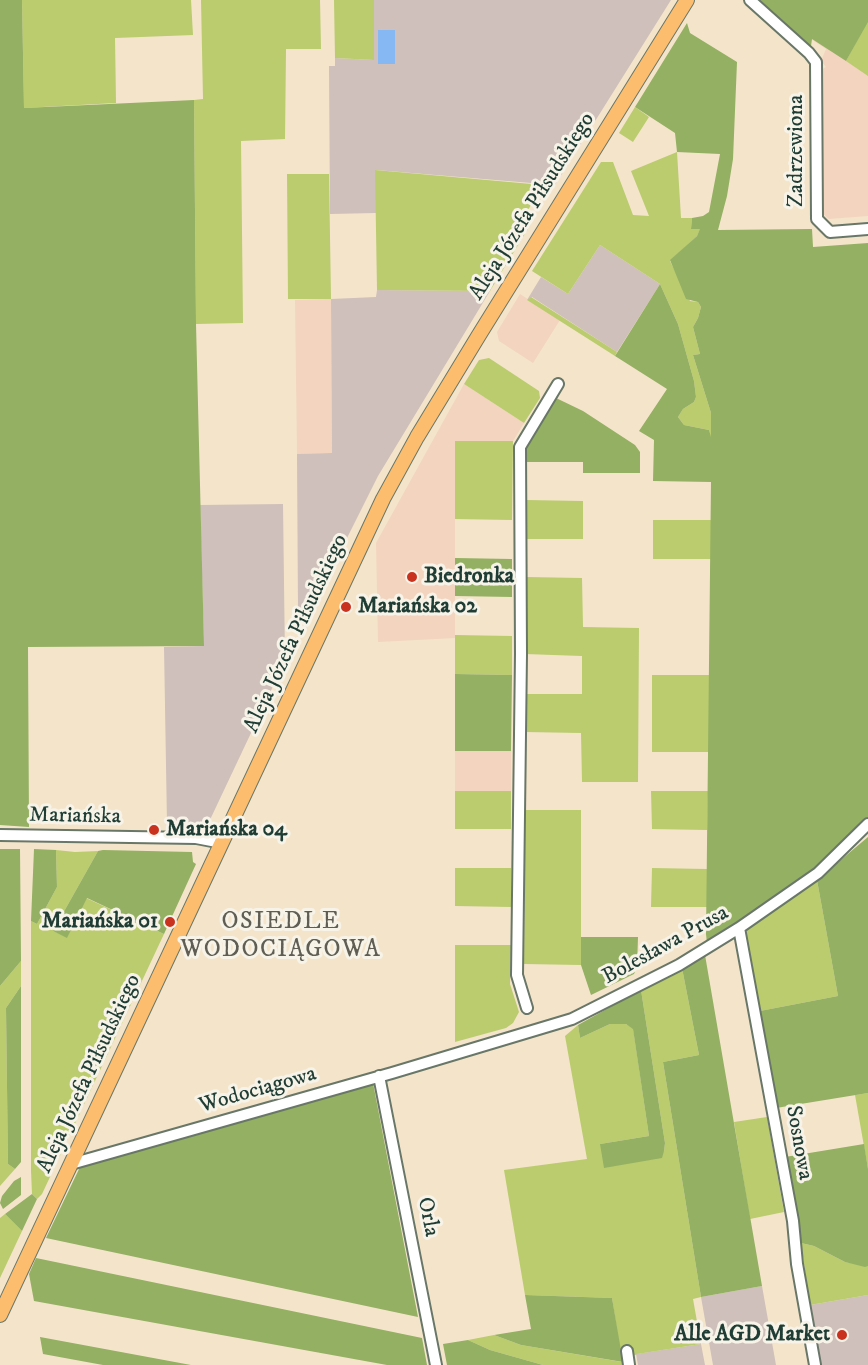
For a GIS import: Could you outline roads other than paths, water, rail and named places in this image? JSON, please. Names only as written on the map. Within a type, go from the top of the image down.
[{"type":"main road","name":"Aleja Józefa Piłsudskiego","points":[[0,1315],[400,467],[479,335],[687,0]]},
{"type":"street","name":"Zadrzewiona","points":[[750,0],[816,62],[817,219],[830,232],[868,229]]},
{"type":"street","points":[[527,1008],[517,975],[520,447],[558,384]]},
{"type":"street","name":"Bolesława Prusa","points":[[456,1053],[572,1019],[679,965],[739,928],[818,873],[868,824]]},
{"type":"street","name":"Mariańska","points":[[0,835],[192,838],[222,843]]},
{"type":"street","name":"Sosnowa","points":[[739,928],[793,1221],[797,1264],[815,1365]]},
{"type":"street","name":"Wodociągowa","points":[[71,1164],[456,1053]]},
{"type":"street","name":"Orla","points":[[379,1076],[436,1365]]},
{"type":"street","points":[[627,1351],[629,1365]]},
{"type":"water","points":[[378,30],[395,30],[395,64],[378,64]]},
{"type":"place","name":"Biedronka","points":[[412,577]]},
{"type":"place","name":"Mariańska 02","points":[[346,607]]},
{"type":"place","name":"Mariańska 04","points":[[154,830]]},
{"type":"place","name":"Mariańska 01","points":[[170,922]]},
{"type":"place","name":"Alle AGD Market","points":[[842,1335]]},
{"type":"district","name":"OSIEDLE WODOCIĄGOWA","points":[[281,937]]}]
